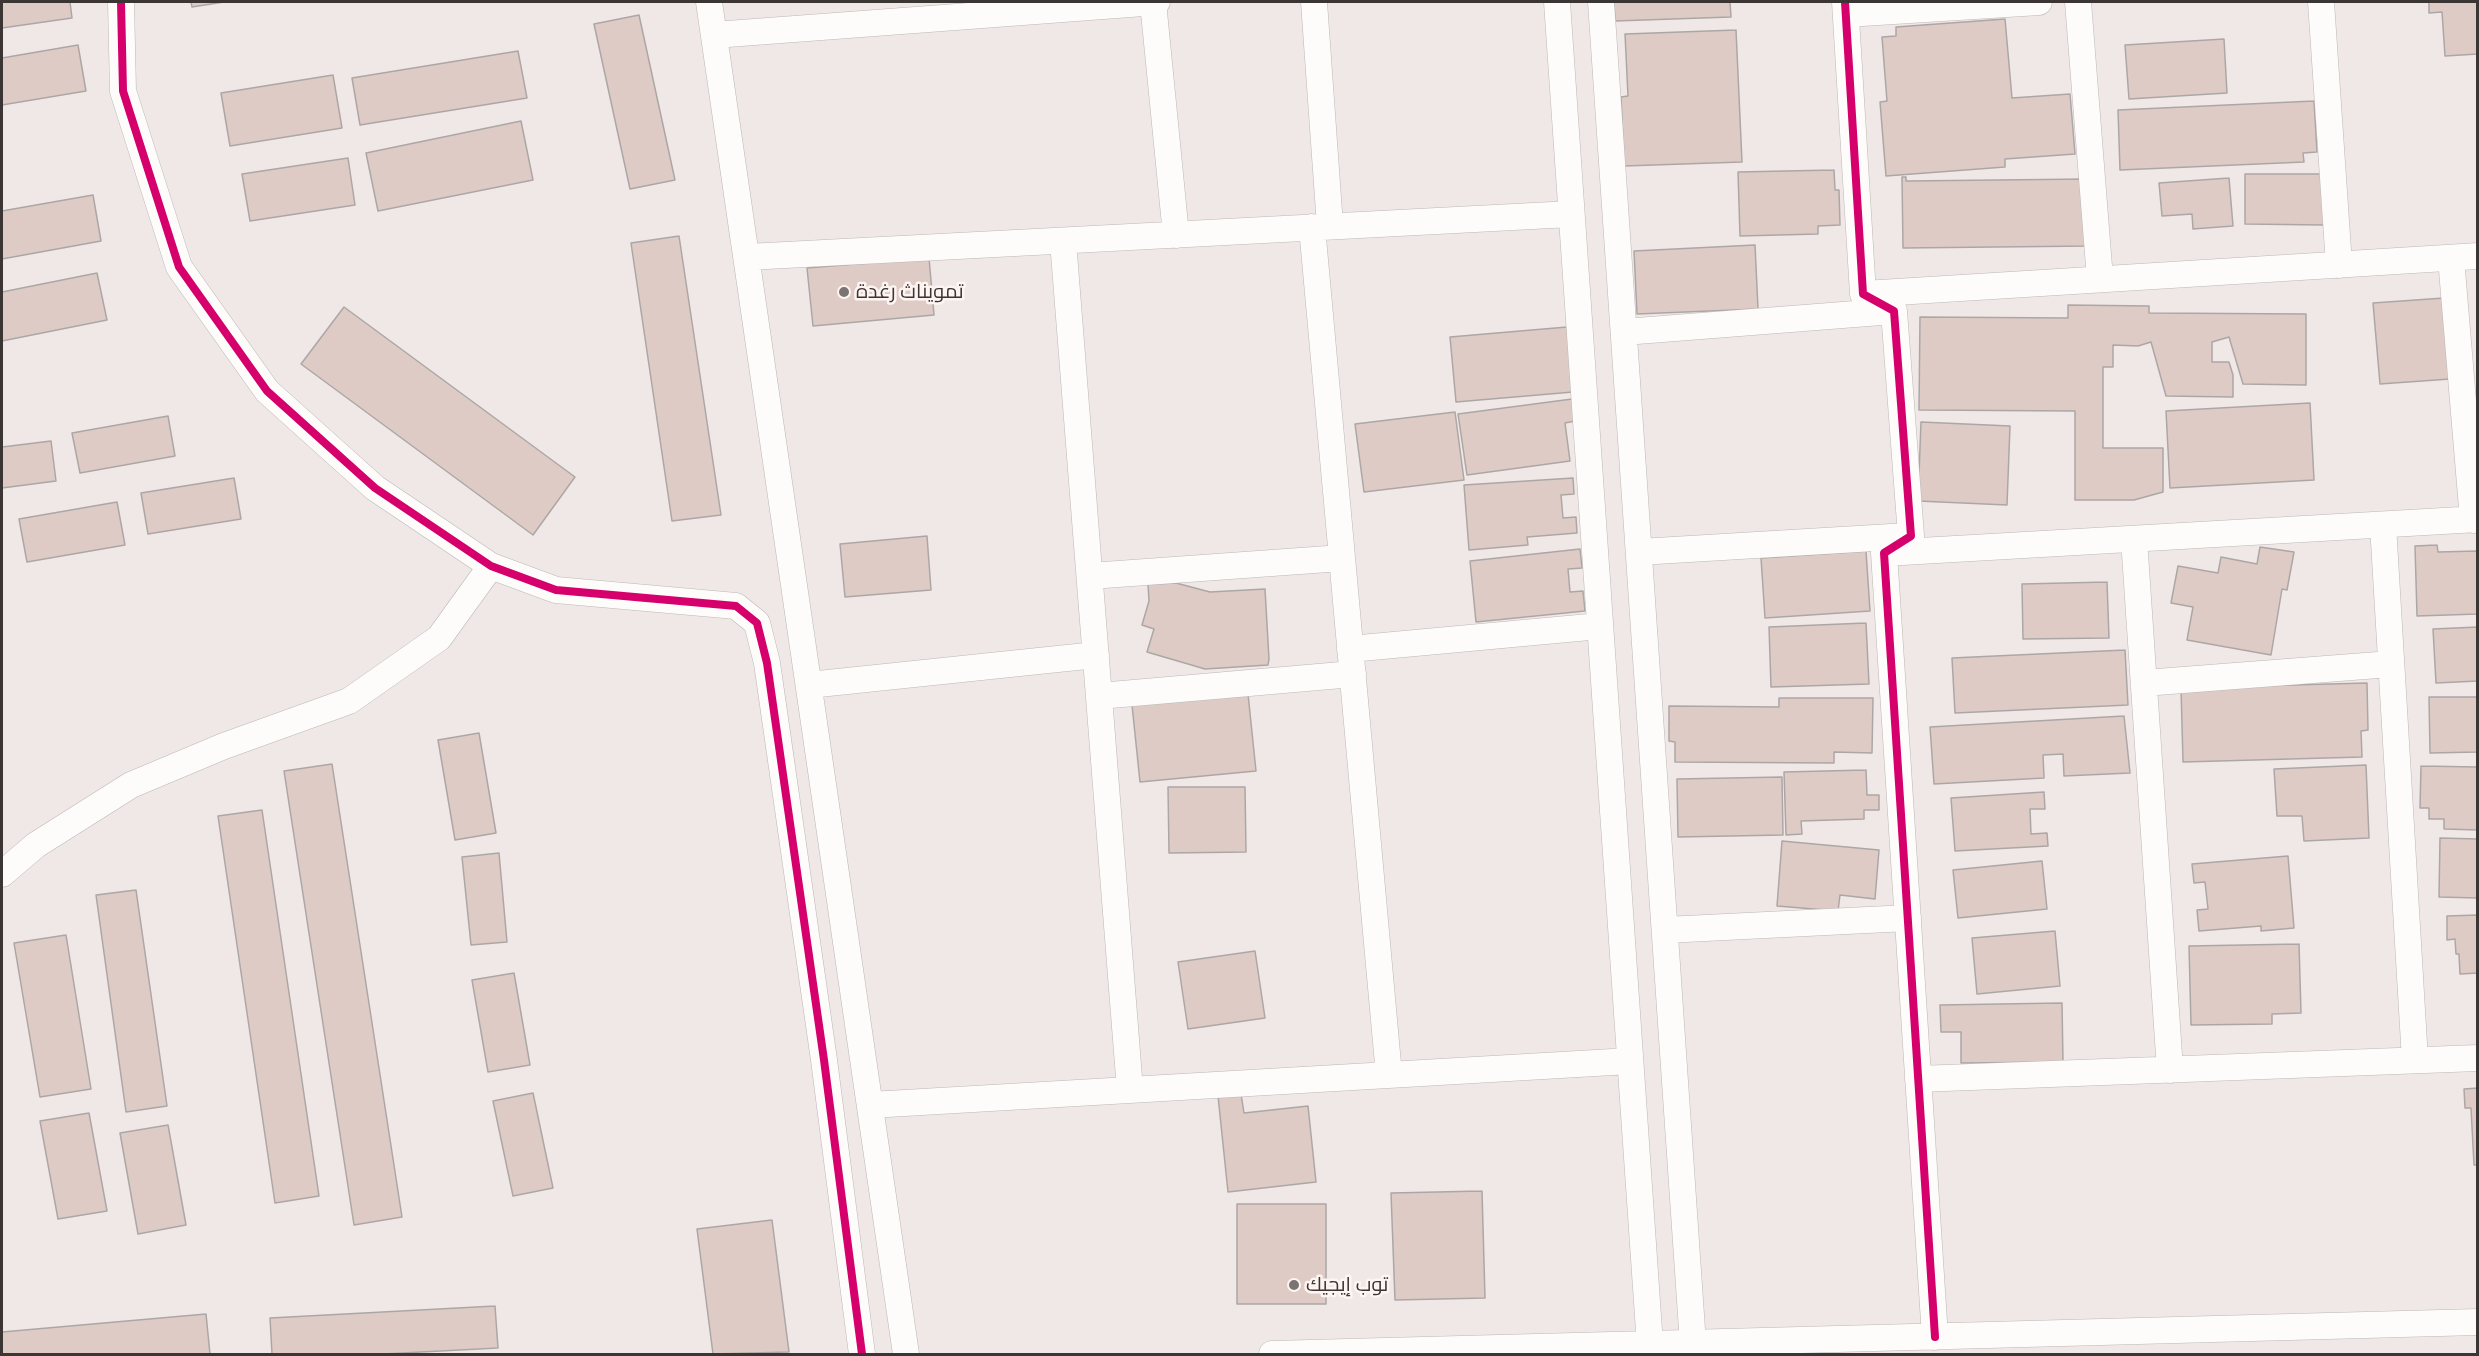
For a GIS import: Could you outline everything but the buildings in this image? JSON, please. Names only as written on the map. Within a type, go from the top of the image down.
[{"type":"street","points":[[121,2],[123,91],[179,267],[267,391],[375,488],[491,566],[556,590],[736,606],[757,623],[767,663],[824,1060],[862,1354]]},
{"type":"street","points":[[709,2],[906,1354]]},
{"type":"street","points":[[714,35],[1020,7],[1155,2],[1176,235]]},
{"type":"street","points":[[1314,2],[1321,227],[1342,558],[1389,1075]]},
{"type":"street","points":[[1557,2],[1652,1350]]},
{"type":"street","points":[[1601,2],[1665,930],[1691,1349]]},
{"type":"street","points":[[1863,294],[1846,8],[2039,2]]},
{"type":"street","points":[[2078,2],[2100,279]]},
{"type":"street","points":[[2320,2],[2339,264]]},
{"type":"street","points":[[747,257],[1571,214]]},
{"type":"street","points":[[1063,241],[1130,1090]]},
{"type":"street","points":[[1863,294],[2478,256]]},
{"type":"street","points":[[1884,554],[2475,519],[2451,258]]},
{"type":"street","points":[[1863,294],[1894,311]]},
{"type":"street","points":[[1624,332],[1894,311]]},
{"type":"street","points":[[1894,311],[1911,536]]},
{"type":"street","points":[[2383,525],[2415,1060]]},
{"type":"street","points":[[1639,552],[1911,536]]},
{"type":"street","points":[[1884,554],[1911,536]]},
{"type":"street","points":[[2134,539],[2170,1070]]},
{"type":"street","points":[[1884,554],[1935,1337]]},
{"type":"street","points":[[1090,576],[1342,558]]},
{"type":"street","points":[[2,874],[36,845],[131,785],[224,746],[350,701],[439,638],[491,566]]},
{"type":"street","points":[[1099,696],[1600,626]]},
{"type":"street","points":[[809,685],[1096,656]]},
{"type":"street","points":[[2144,683],[2391,664]]},
{"type":"street","points":[[1665,930],[1908,918]]},
{"type":"street","points":[[1918,1079],[2478,1058]]},
{"type":"street","points":[[870,1106],[1630,1061]]},
{"type":"street","points":[[1272,1354],[1691,1349],[1935,1337],[2478,1322]]},
{"type":"cycle path","points":[[121,2],[123,91],[179,267],[267,391],[375,488],[491,566],[556,590],[736,606],[757,623],[767,663],[824,1060],[862,1354]]},
{"type":"cycle path","points":[[1845,2],[1863,294],[1894,311],[1911,536],[1884,553],[1935,1337]]},
{"type":"place","name":"تمويناث رغدة","points":[[844,292]]},
{"type":"place","name":"توب إيجيك","points":[[1294,1285]]}]
